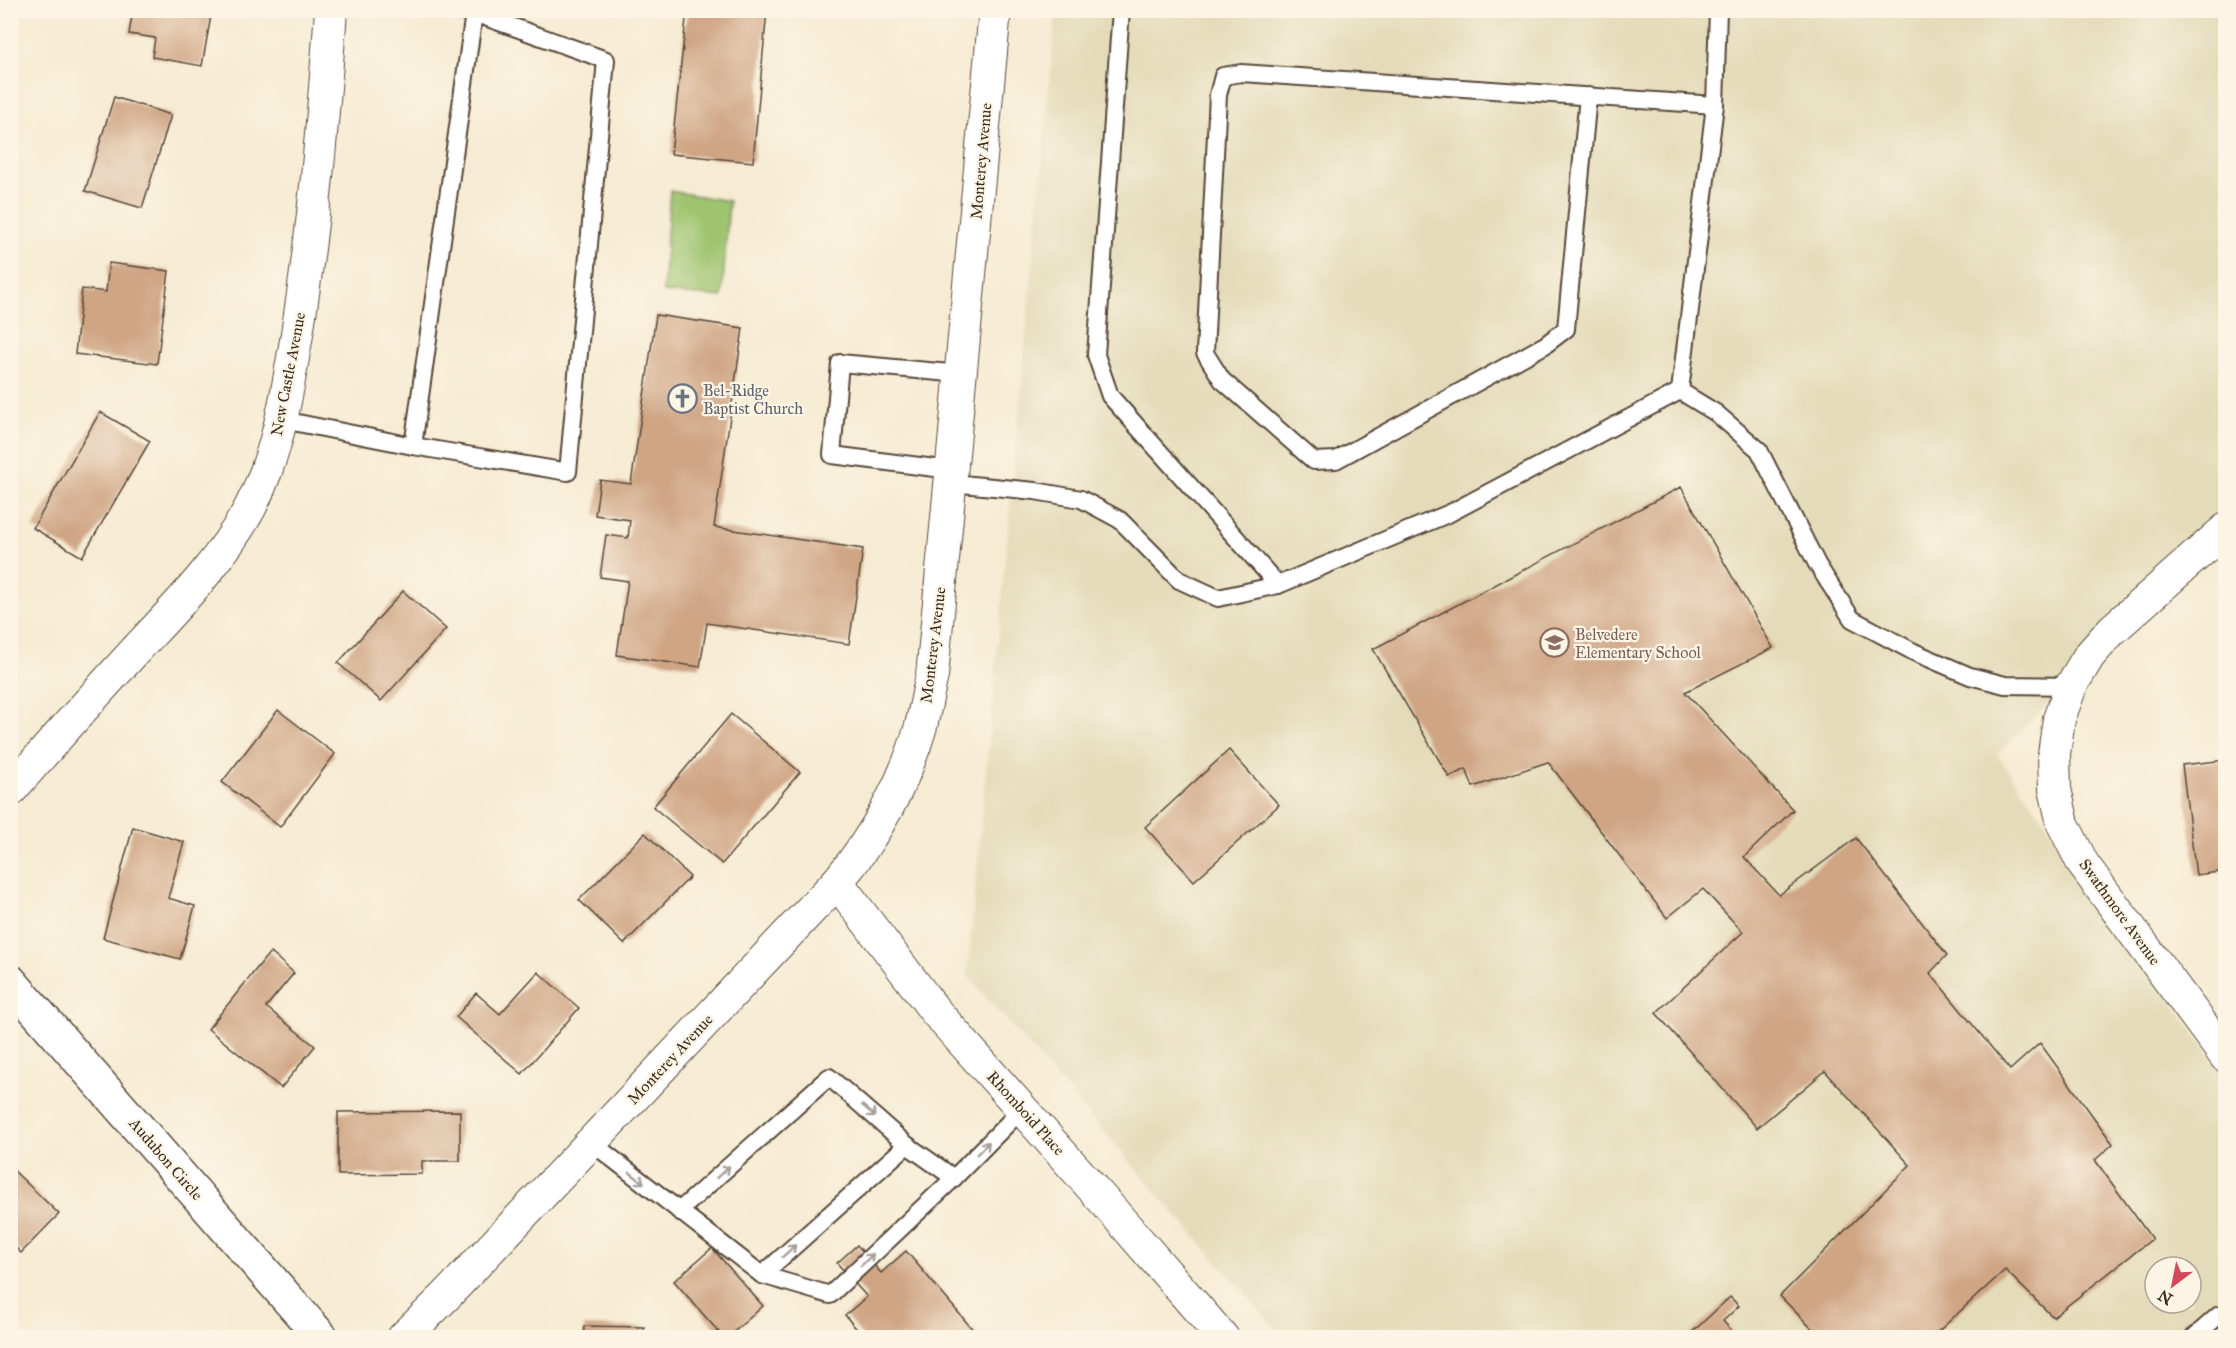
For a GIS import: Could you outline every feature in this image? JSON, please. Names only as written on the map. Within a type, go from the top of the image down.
[{"type":"street","name":"New Castle Avenue","points":[[10,791],[203,577],[226,548],[250,507],[268,466],[283,420],[306,277],[331,10]]},
{"type":"street","name":"Monterey Avenue","points":[[403,1338],[445,1297],[837,882],[879,822],[903,776],[921,727],[932,676],[995,10]]},
{"type":"street","name":"Swathmore Avenue","points":[[2226,529],[2112,630],[2089,656],[2071,686],[2059,718],[2054,754],[2055,789],[2063,824],[2083,864],[2226,1057]]},
{"type":"street","name":"Rhomboid Place","points":[[837,882],[935,1011],[1223,1338]]},
{"type":"street","name":"Audubon Circle","points":[[10,981],[322,1338]]},
{"type":"lane","points":[[283,420],[413,446],[568,472],[606,60],[474,13],[456,10]]},
{"type":"lane","points":[[1121,10],[1096,355],[1110,396],[1278,585]]},
{"type":"lane","points":[[1680,391],[1715,105],[1718,10]]},
{"type":"lane","points":[[413,446],[474,13]]},
{"type":"lane","points":[[1588,96],[1566,329],[1545,345],[1336,460],[1314,461],[1222,380],[1205,353],[1218,95],[1223,76],[1252,74],[1588,96],[1715,105]]},
{"type":"lane","points":[[961,374],[840,363],[832,455],[1081,499],[1120,520],[1179,580],[1218,598],[1278,585],[1450,513],[1680,391]]},
{"type":"lane","points":[[1680,391],[1716,413],[1759,450],[1816,564],[1852,619],[1914,652],[1970,676],[2005,685],[2071,686]]},
{"type":"lane","points":[[679,1211],[829,1077],[907,1144],[954,1178]]},
{"type":"lane","points":[[591,1142],[762,1275],[830,1295],[954,1178],[1022,1109]]},
{"type":"lane","points":[[762,1275],[907,1144]]},
{"type":"lane","points":[[2193,1338],[2219,1315],[2226,1317]]},
{"type":"shaded area","name":"Belvedere Elementary School","points":[[1056,11],[2225,11],[2225,532],[1997,754],[2225,1077],[2225,1337],[1283,1337],[967,975]]},
{"type":"green space","points":[[670,191],[729,201],[722,297],[663,292]]},
{"type":"building","points":[[133,10],[212,10],[202,66],[152,57],[155,38],[129,34]]},
{"type":"building","points":[[687,10],[767,10],[753,162],[671,154]]},
{"type":"building","points":[[114,97],[171,115],[142,208],[85,191]]},
{"type":"building","points":[[109,263],[169,271],[157,364],[75,354],[82,289],[106,292]]},
{"type":"building","points":[[656,315],[743,328],[714,527],[863,549],[849,644],[707,623],[700,667],[617,655],[628,581],[600,577],[606,535],[628,538],[630,520],[595,515],[600,480],[631,484]]},
{"type":"building","points":[[100,412],[150,441],[82,557],[33,528]]},
{"type":"building","points":[[1681,487],[1773,648],[1685,692],[1793,810],[1744,857],[1779,895],[1856,838],[1947,955],[1930,973],[2010,1070],[2040,1043],[2113,1144],[2095,1160],[2152,1239],[2053,1317],[2005,1270],[1931,1338],[1821,1338],[1780,1296],[1910,1165],[1825,1071],[1757,1128],[1656,1013],[1743,932],[1703,889],[1667,918],[1548,762],[1473,787],[1466,769],[1449,777],[1373,649]]},
{"type":"building","points":[[403,591],[446,629],[381,701],[338,663]]},
{"type":"building","points":[[278,710],[335,754],[280,827],[222,782]]},
{"type":"building","points":[[731,714],[800,772],[722,864],[653,807]]},
{"type":"building","points":[[1229,750],[1279,805],[1194,881],[1145,827]]},
{"type":"building","points":[[2226,760],[2226,871],[2196,875],[2182,765]]},
{"type":"building","points":[[133,827],[184,842],[168,898],[195,906],[180,959],[103,938]]},
{"type":"building","points":[[645,833],[690,877],[624,944],[579,900]]},
{"type":"building","points":[[270,952],[294,973],[266,1007],[315,1046],[281,1088],[208,1029]]},
{"type":"building","points":[[538,972],[579,1008],[522,1074],[456,1017],[476,993],[500,1014]]},
{"type":"building","points":[[460,1111],[460,1161],[422,1161],[422,1174],[338,1175],[338,1112]]},
{"type":"building","points":[[10,1167],[59,1214],[21,1253],[10,1242]]},
{"type":"building","points":[[857,1245],[881,1273],[906,1251],[980,1338],[864,1338],[845,1315],[867,1297],[837,1263]]},
{"type":"building","points":[[712,1248],[763,1306],[727,1338],[724,1338],[674,1281]]},
{"type":"building","points":[[1730,1297],[1739,1306],[1723,1321],[1738,1338],[1686,1338]]},
{"type":"building","points":[[584,1326],[644,1327],[644,1338],[584,1338]]},
{"type":"place","name":"Bel-Ridge Baptist Church","points":[[682,399]]},
{"type":"place","name":"Belvedere Elementary School","points":[[1554,643]]}]
